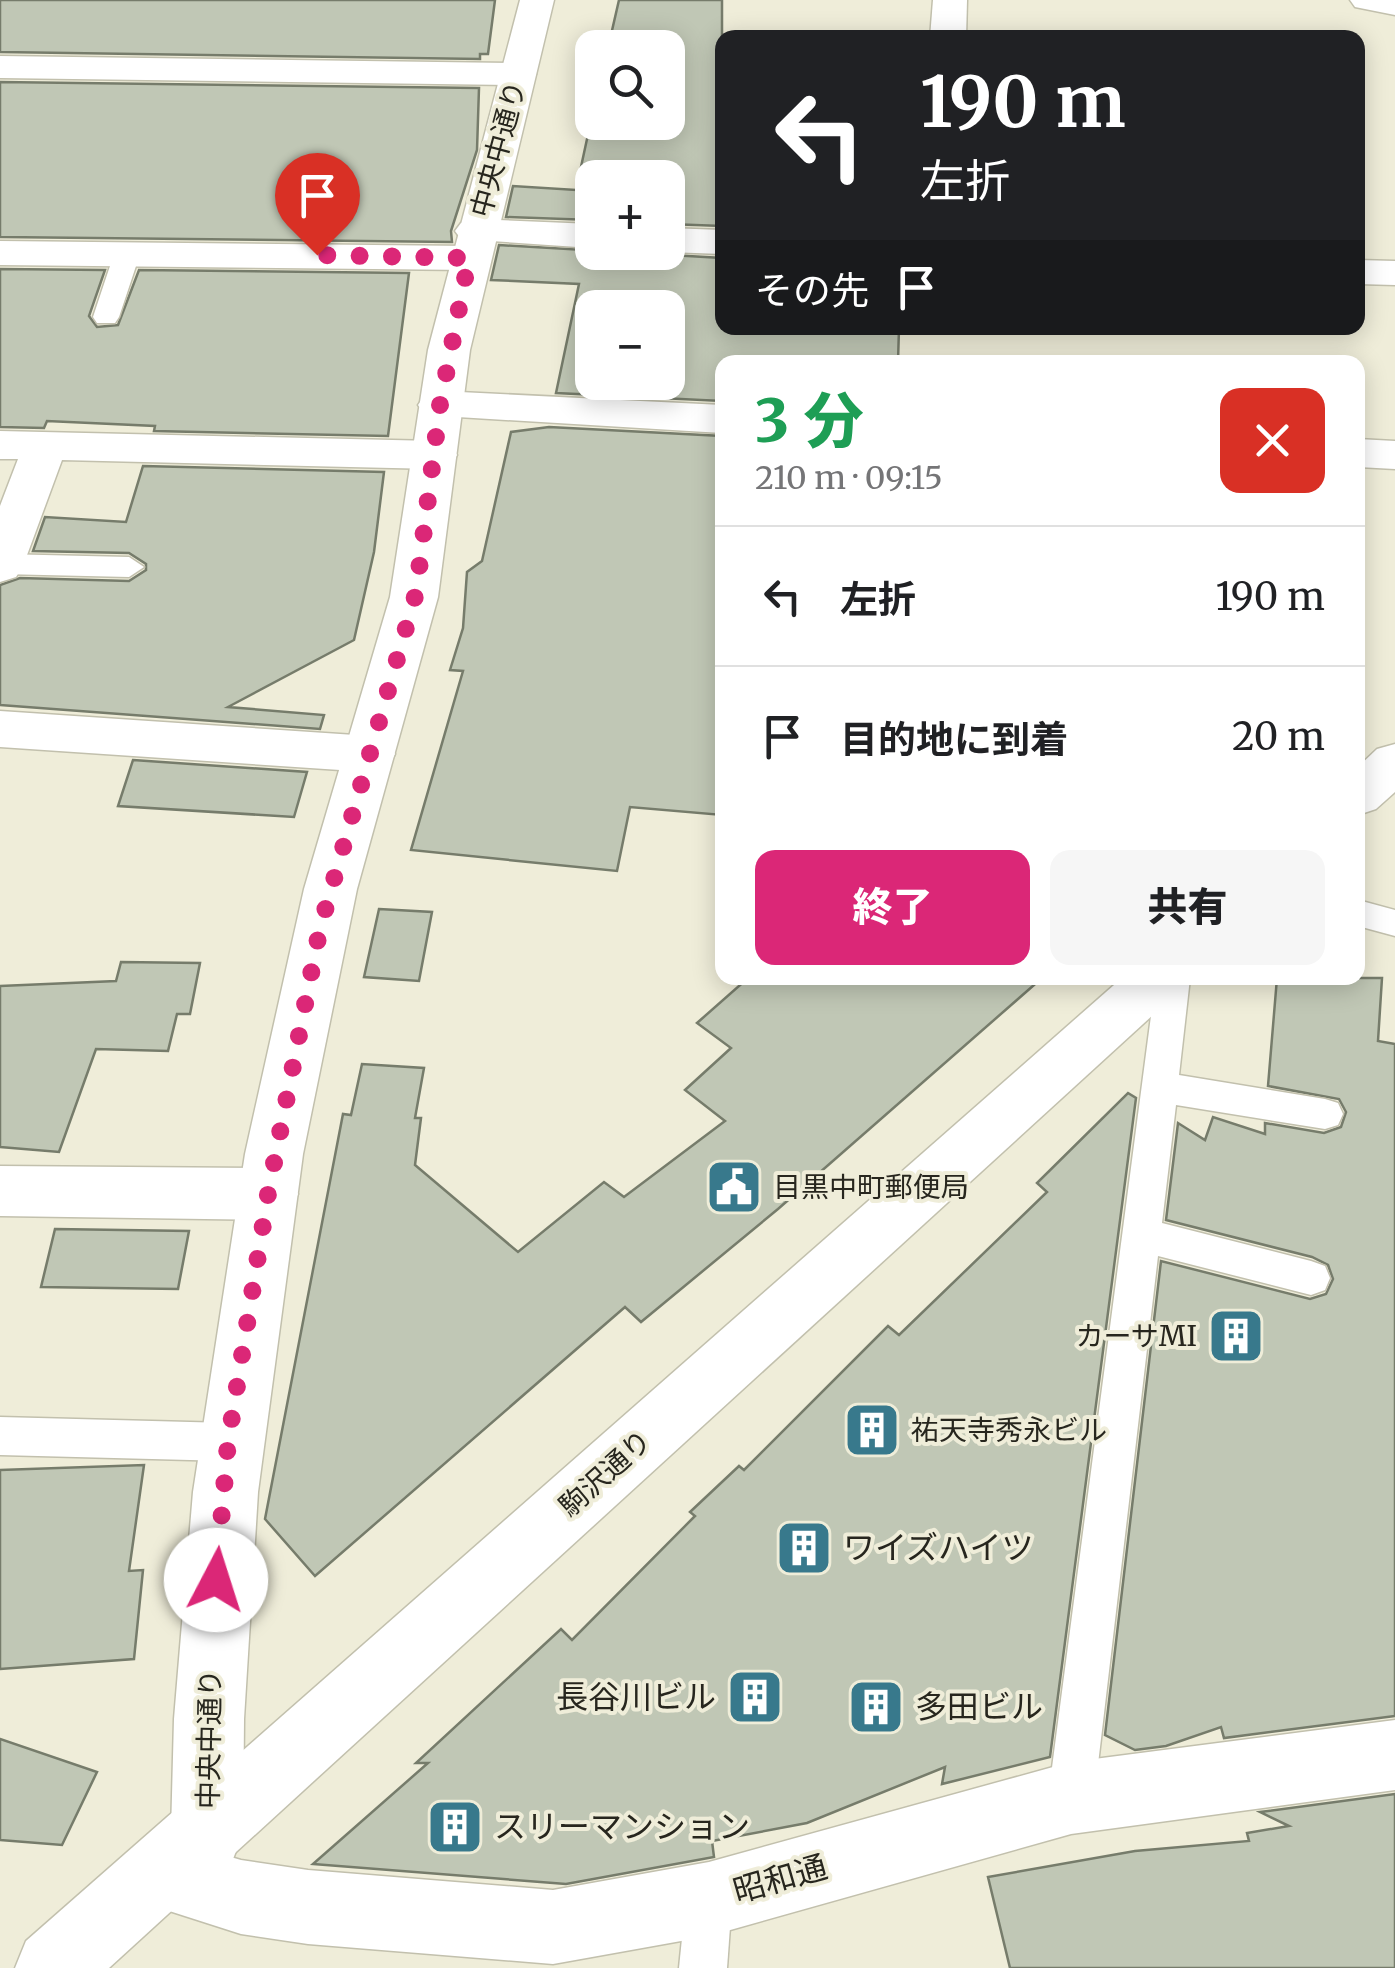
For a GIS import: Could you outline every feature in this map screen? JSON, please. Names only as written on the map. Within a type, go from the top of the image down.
[{"type":"street","name":"中央中通り","points":[[184,1853],[208,1683],[228,1442],[268,1194],[320,928],[416,593],[437,430],[472,244],[537,0]]},
{"type":"street","points":[[948,30],[950,0]]},
{"type":"street","points":[[1367,0],[1395,4]]},
{"type":"street","points":[[0,67],[518,74]]},
{"type":"street","points":[[0,253],[472,244],[575,237]]},
{"type":"street","points":[[685,241],[715,242]]},
{"type":"street","points":[[1365,272],[1395,274]]},
{"type":"street","points":[[0,445],[715,420]]},
{"type":"street","points":[[0,565],[44,446]]},
{"type":"street","points":[[1365,453],[1395,455]]},
{"type":"street","points":[[0,730],[370,754]]},
{"type":"street","points":[[1365,790],[1395,762]]},
{"type":"street","name":"駒沢通り","points":[[53,1968],[1150,985]]},
{"type":"street","points":[[0,1190],[268,1194]]},
{"type":"street","name":"昭和通","points":[[184,1853],[241,1896],[308,1908],[706,1934],[1071,1798],[1395,1755]]},
{"type":"lane","points":[[106,317],[128,251]]},
{"type":"lane","points":[[0,565],[129,567]]},
{"type":"lane","points":[[1365,915],[1395,922]]},
{"type":"lane","points":[[1071,1798],[1172,985]]},
{"type":"lane","points":[[1159,1088],[1325,1114]]},
{"type":"lane","points":[[1141,1235],[1312,1278]]},
{"type":"lane","points":[[0,1436],[228,1442]]},
{"type":"building","points":[[0,0],[495,0],[488,54],[480,54],[480,59],[0,52]]},
{"type":"building","points":[[619,0],[722,0],[722,30],[715,30],[715,226],[685,225],[685,160],[582,160],[587,140],[685,140],[685,30],[612,30]]},
{"type":"building","points":[[0,82],[479,88],[477,150],[451,231],[452,242],[0,237]]},
{"type":"building","points":[[513,186],[575,190],[575,219],[506,217]]},
{"type":"building","points":[[499,245],[575,249],[575,270],[685,270],[685,256],[715,258],[715,335],[899,335],[898,355],[715,355],[715,401],[685,399],[685,290],[578,290],[579,284],[491,280]]},
{"type":"building","points":[[0,269],[105,270],[89,316],[97,327],[118,325],[139,270],[409,273],[388,436],[154,431],[155,426],[47,421],[44,428],[0,427]]},
{"type":"building","points":[[575,303],[575,394],[556,393]]},
{"type":"building","points":[[549,427],[715,436],[715,814],[630,807],[617,871],[411,850],[463,671],[450,670],[463,628],[467,572],[482,561],[511,432]]},
{"type":"building","points":[[143,466],[384,472],[374,552],[354,640],[228,707],[324,715],[320,729],[0,705],[0,585],[20,578],[129,581],[146,570],[146,564],[129,553],[33,551],[45,517],[126,522]]},
{"type":"building","points":[[133,760],[307,772],[294,817],[118,806]]},
{"type":"building","points":[[379,909],[432,912],[419,981],[364,977]]},
{"type":"building","points":[[121,962],[200,963],[190,1014],[177,1014],[168,1051],[96,1049],[59,1152],[0,1147],[0,986],[116,981]]},
{"type":"building","points":[[1365,978],[1382,978],[1378,1041],[1395,1044],[1395,1716],[1224,1738],[1221,1727],[1166,1746],[1135,1750],[1105,1735],[1161,1261],[1310,1299],[1326,1294],[1333,1279],[1328,1265],[1312,1257],[1166,1220],[1178,1123],[1205,1140],[1213,1117],[1265,1134],[1265,1123],[1324,1133],[1341,1127],[1346,1112],[1339,1099],[1268,1086],[1276,985],[1365,985]]},
{"type":"building","points":[[740,985],[1034,985],[778,1209],[641,1322],[625,1307],[315,1576],[265,1519],[343,1114],[351,1115],[362,1064],[424,1068],[415,1118],[421,1118],[415,1165],[518,1252],[604,1182],[624,1197],[725,1121],[685,1090],[731,1048],[697,1023]]},
{"type":"building","points":[[1128,1093],[1136,1098],[1050,1757],[942,1784],[945,1767],[807,1823],[712,1841],[714,1857],[566,1884],[313,1864],[428,1763],[416,1763],[561,1629],[572,1640],[695,1516],[690,1512],[739,1466],[744,1470],[888,1326],[899,1335],[1047,1192],[1037,1183]]},
{"type":"building","points":[[55,1229],[189,1231],[178,1289],[41,1287]]},
{"type":"building","points":[[144,1465],[129,1571],[143,1570],[134,1659],[0,1669],[0,1470]]},
{"type":"building","points":[[0,1739],[97,1772],[62,1845],[0,1840]]},
{"type":"building","points":[[1395,1794],[1395,1968],[1010,1968],[988,1877],[1135,1851],[1249,1841],[1247,1833],[1289,1826],[1260,1812]]},
{"type":"place","name":"目黒中町郵便局","points":[[734,1187]]},
{"type":"place","name":"カーサMI","points":[[1236,1336]]},
{"type":"place","name":"祐天寺秀永ビル","points":[[872,1430]]},
{"type":"place","name":"ワイズハイツ","points":[[804,1548]]},
{"type":"place","name":"長谷川ビル","points":[[755,1697]]},
{"type":"place","name":"多田ビル","points":[[876,1707]]},
{"type":"place","name":"スリーマンション","points":[[455,1827]]},
{"type":"route","points":[[216,1580],[228,1442],[268,1194],[320,928],[416,593],[440,405],[469,258],[317,255]]}]
